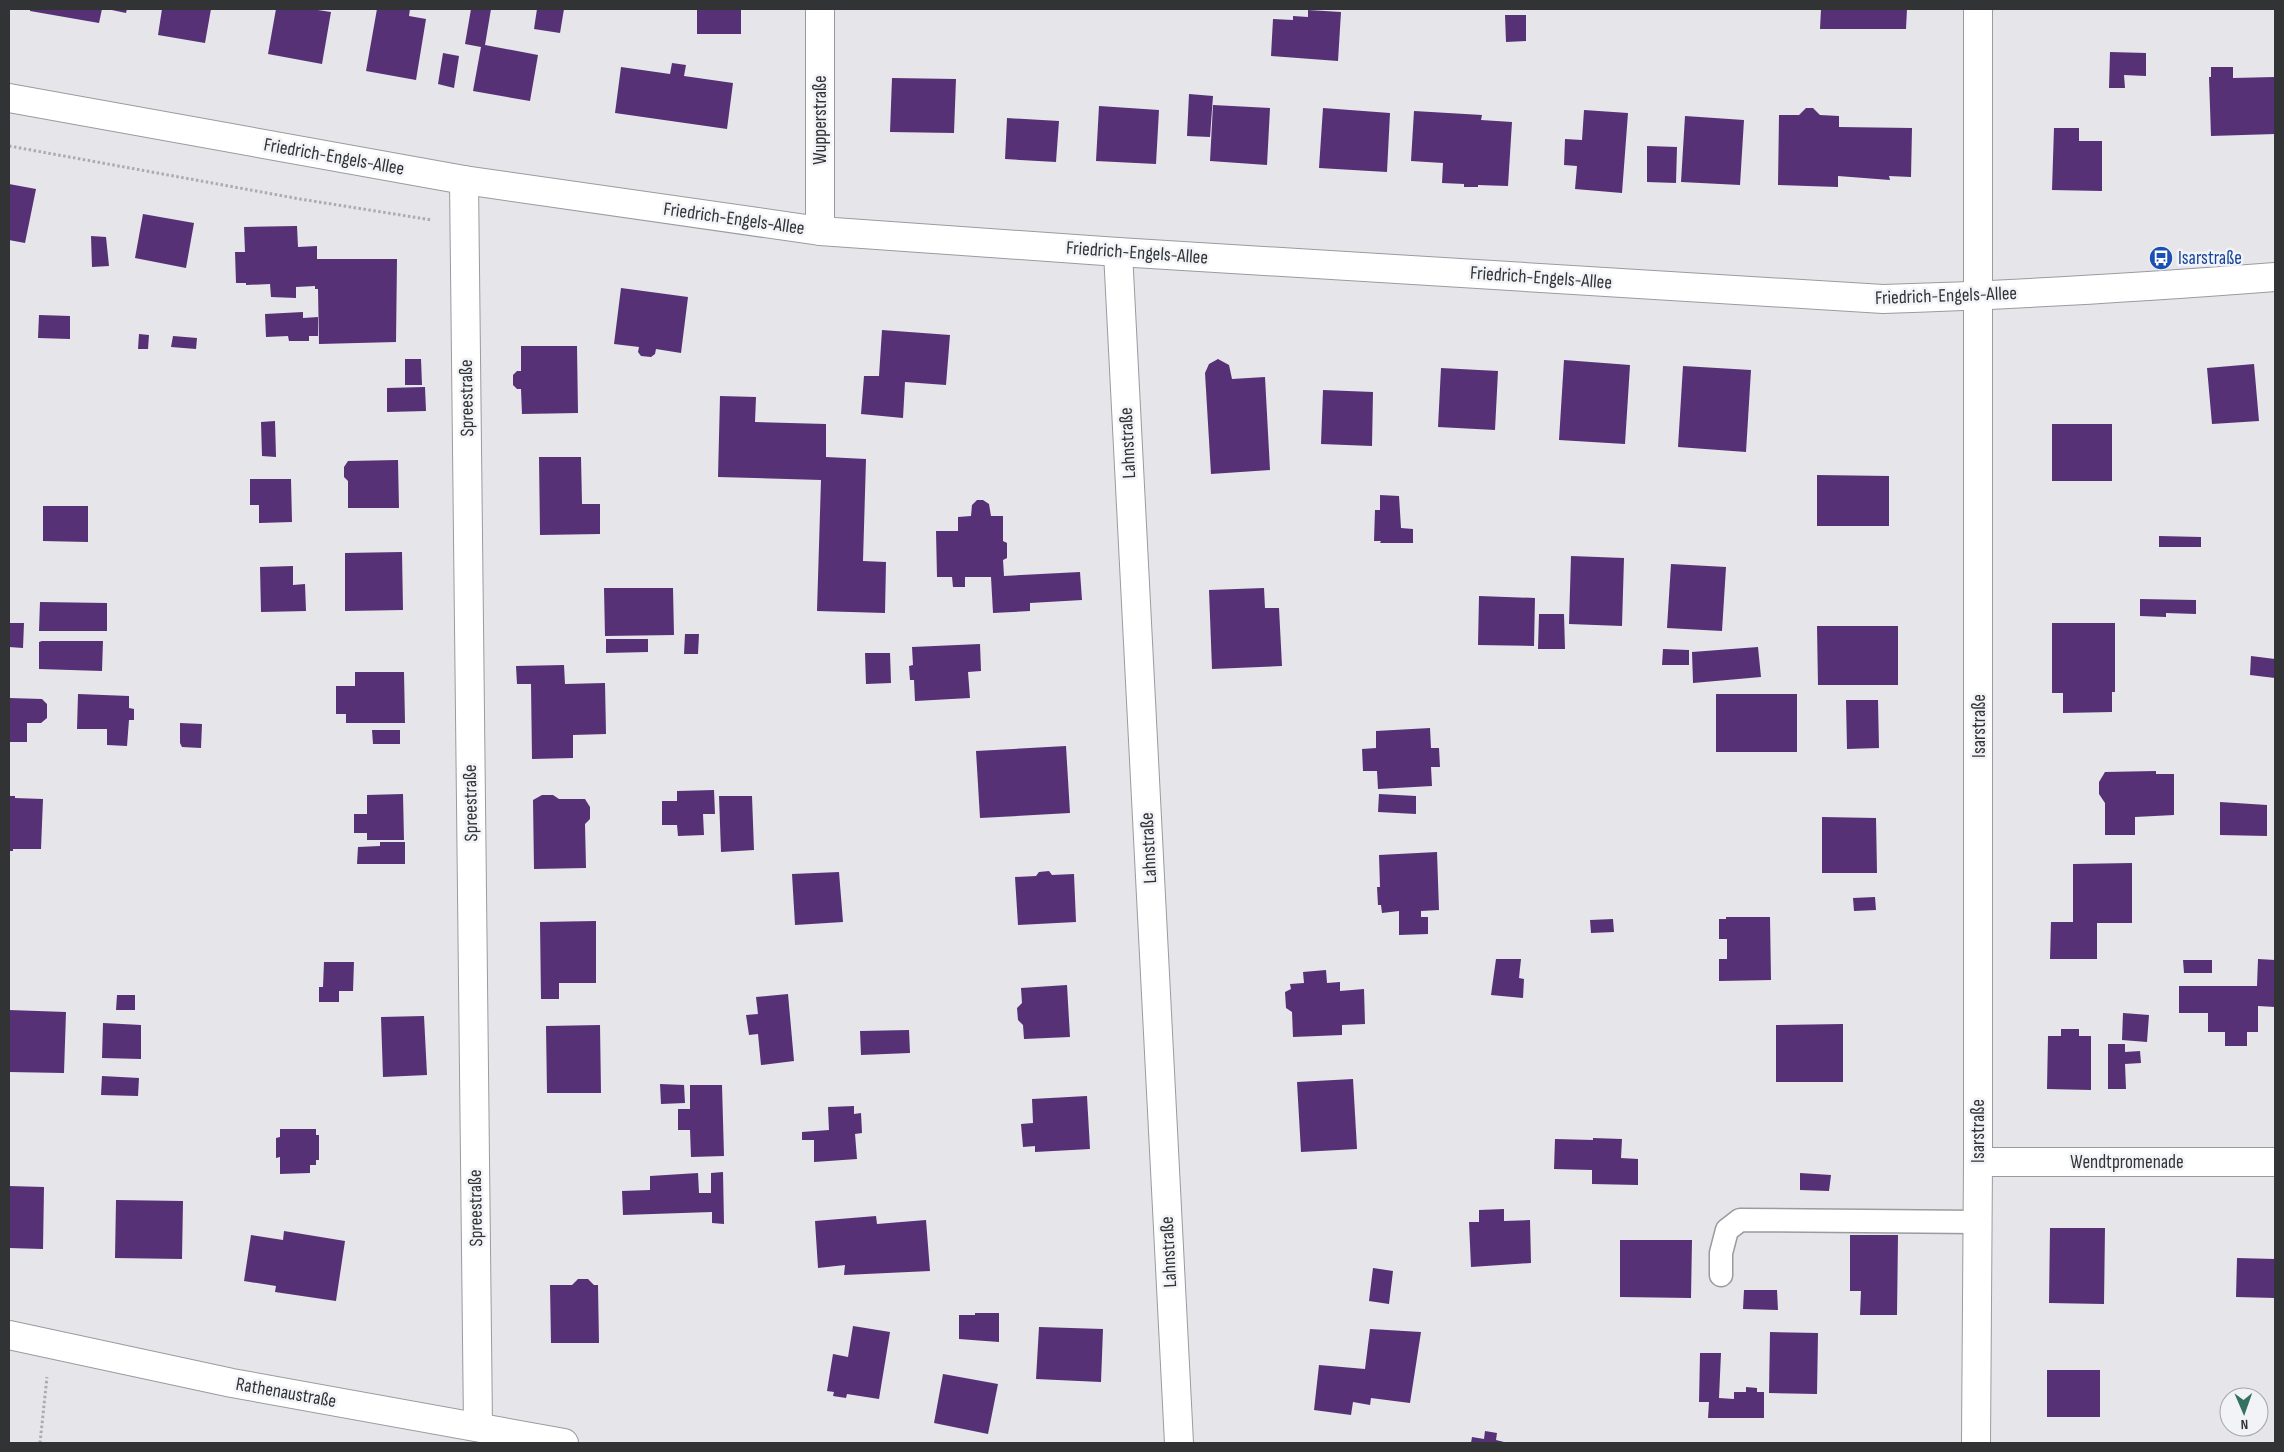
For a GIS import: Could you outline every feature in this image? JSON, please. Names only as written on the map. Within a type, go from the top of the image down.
[{"type":"street","name":"Wupperstraße","points":[[820,9],[820,231]]},
{"type":"street","name":"Isarstraße","points":[[1976,1443],[1978,1222],[1978,9]]},
{"type":"street","name":"Friedrich-Engels-Allee","points":[[9,98],[464,180],[820,231],[1118,252],[1884,299],[1979,296],[2275,277]]},
{"type":"street","name":"Spreestraße","points":[[464,180],[478,1426]]},
{"type":"street","name":"Lahnstraße","points":[[1118,252],[1179,1443]]},
{"type":"street","name":"Wendtpromenade","points":[[1978,1162],[2275,1162]]},
{"type":"street","name":"Rathenaustraße","points":[[9,1335],[232,1383],[564,1443]]},
{"type":"lane","points":[[1721,1275],[1721,1253],[1727,1230],[1740,1220],[1978,1222]]},
{"type":"path","points":[[9,146],[300,199],[465,225]]},
{"type":"path","points":[[40,1443],[51,1343]]},
{"type":"building","points":[[30,9],[102,9],[99,23],[30,11]]},
{"type":"building","points":[[107,9],[127,9],[126,13]]},
{"type":"building","points":[[162,9],[211,9],[205,43],[158,35]]},
{"type":"building","points":[[276,9],[311,9],[331,12],[322,64],[268,54]]},
{"type":"building","points":[[377,9],[410,9],[409,16],[426,19],[416,80],[366,71]]},
{"type":"building","points":[[471,9],[491,9],[485,45],[538,55],[530,101],[473,91],[481,47],[465,44]]},
{"type":"building","points":[[537,9],[564,9],[560,33],[534,29]]},
{"type":"building","points":[[697,9],[741,9],[741,34],[697,34]]},
{"type":"building","points":[[1821,9],[1907,9],[1906,29],[1820,29]]},
{"type":"building","points":[[1308,10],[1341,12],[1338,61],[1271,56],[1273,19],[1293,20],[1293,16],[1308,17]]},
{"type":"building","points":[[1505,15],[1526,15],[1526,41],[1506,42]]},
{"type":"building","points":[[2110,52],[2146,53],[2146,76],[2124,75],[2125,88],[2109,88]]},
{"type":"building","points":[[443,53],[459,56],[454,88],[438,84]]},
{"type":"building","points":[[672,63],[686,65],[684,76],[733,83],[727,129],[615,113],[621,67],[670,74]]},
{"type":"building","points":[[2211,67],[2233,67],[2233,78],[2275,77],[2275,134],[2211,136],[2209,77],[2211,77]]},
{"type":"building","points":[[892,78],[956,79],[954,133],[890,132]]},
{"type":"building","points":[[1189,94],[1213,96],[1210,137],[1187,136]]},
{"type":"building","points":[[1213,105],[1270,108],[1267,165],[1210,161]]},
{"type":"building","points":[[1099,106],[1159,110],[1156,164],[1096,161]]},
{"type":"building","points":[[1323,108],[1390,113],[1387,172],[1319,168]]},
{"type":"building","points":[[1806,108],[1813,108],[1820,115],[1839,116],[1839,127],[1912,128],[1911,177],[1889,176],[1890,180],[1838,176],[1838,187],[1778,185],[1779,115],[1799,115]]},
{"type":"building","points":[[1584,110],[1628,113],[1622,193],[1575,189],[1577,166],[1564,165],[1565,139],[1582,140]]},
{"type":"building","points":[[1414,111],[1482,115],[1481,120],[1512,122],[1508,186],[1478,185],[1478,187],[1464,187],[1464,184],[1442,183],[1443,163],[1411,161]]},
{"type":"building","points":[[1685,116],[1744,120],[1740,185],[1681,182]]},
{"type":"building","points":[[1007,118],[1059,121],[1056,162],[1005,159]]},
{"type":"building","points":[[2054,128],[2079,128],[2079,141],[2102,141],[2102,191],[2052,190]]},
{"type":"building","points":[[1647,146],[1677,147],[1676,183],[1647,182]]},
{"type":"building","points":[[9,184],[36,189],[25,243],[9,240]]},
{"type":"building","points":[[143,214],[194,223],[186,268],[135,258]]},
{"type":"building","points":[[297,226],[298,247],[317,246],[317,259],[397,259],[396,342],[319,344],[318,289],[315,289],[315,286],[296,287],[296,298],[271,297],[270,284],[246,285],[246,283],[236,283],[235,252],[245,252],[244,227]]},
{"type":"building","points":[[91,236],[106,237],[109,266],[92,267]]},
{"type":"building","points":[[621,288],[688,297],[681,353],[656,349],[655,354],[651,357],[641,356],[638,352],[639,347],[614,344]]},
{"type":"building","points":[[303,312],[303,318],[318,317],[318,336],[309,336],[309,341],[289,341],[288,336],[266,337],[265,314]]},
{"type":"building","points":[[39,315],[70,316],[70,339],[38,338]]},
{"type":"building","points":[[882,330],[950,335],[946,385],[905,382],[903,418],[861,414],[864,376],[879,376]]},
{"type":"building","points":[[139,334],[149,335],[148,349],[138,349]]},
{"type":"building","points":[[173,336],[197,338],[196,349],[171,347]]},
{"type":"building","points":[[521,346],[577,346],[578,413],[522,414],[521,389],[517,389],[513,385],[513,375],[517,371],[521,371]]},
{"type":"building","points":[[405,359],[421,359],[422,385],[405,385]]},
{"type":"building","points":[[1218,359],[1229,365],[1232,379],[1265,377],[1270,470],[1211,474],[1205,373],[1209,364]]},
{"type":"building","points":[[1564,360],[1630,365],[1625,444],[1559,440]]},
{"type":"building","points":[[2254,364],[2259,421],[2212,424],[2207,368]]},
{"type":"building","points":[[1683,366],[1751,370],[1746,452],[1678,447]]},
{"type":"building","points":[[1441,368],[1498,371],[1495,430],[1438,427]]},
{"type":"building","points":[[425,387],[426,411],[387,412],[387,388]]},
{"type":"building","points":[[1323,390],[1373,392],[1372,446],[1321,444]]},
{"type":"building","points":[[720,396],[756,397],[755,422],[826,424],[826,457],[866,459],[863,561],[886,562],[885,613],[817,611],[821,480],[718,477]]},
{"type":"building","points":[[275,421],[276,457],[262,456],[261,422]]},
{"type":"building","points":[[2052,424],[2112,424],[2112,481],[2052,481]]},
{"type":"building","points":[[539,457],[581,457],[582,504],[600,504],[600,534],[540,535]]},
{"type":"building","points":[[398,460],[399,508],[348,508],[348,481],[344,477],[344,467],[348,461]]},
{"type":"building","points":[[1817,475],[1889,476],[1889,526],[1817,526]]},
{"type":"building","points":[[250,479],[291,479],[292,522],[259,523],[259,505],[250,505]]},
{"type":"building","points":[[1380,495],[1399,496],[1401,528],[1413,529],[1413,543],[1380,543],[1381,541],[1374,541],[1375,510],[1380,510]]},
{"type":"building","points":[[977,500],[983,500],[989,504],[991,516],[1003,516],[1003,541],[1007,543],[1007,558],[1003,560],[1004,576],[1080,572],[1082,600],[1030,603],[1030,611],[993,613],[991,577],[965,577],[965,587],[953,587],[952,577],[937,577],[936,531],[958,531],[958,517],[971,516],[972,505]]},
{"type":"building","points":[[43,506],[88,506],[88,542],[43,541]]},
{"type":"building","points":[[2159,536],[2201,537],[2201,547],[2159,547]]},
{"type":"building","points":[[402,552],[403,610],[345,611],[345,553]]},
{"type":"building","points":[[1571,556],[1624,558],[1622,626],[1569,624]]},
{"type":"building","points":[[1671,564],[1726,567],[1722,631],[1667,628]]},
{"type":"building","points":[[293,566],[293,585],[305,584],[306,611],[261,612],[260,567]]},
{"type":"building","points":[[604,588],[673,588],[674,635],[605,636]]},
{"type":"building","points":[[1264,588],[1265,608],[1279,608],[1282,666],[1212,669],[1209,590]]},
{"type":"building","points":[[1479,596],[1535,598],[1534,646],[1478,645]]},
{"type":"building","points":[[2140,599],[2196,600],[2196,614],[2166,613],[2166,617],[2140,616]]},
{"type":"building","points":[[40,602],[107,603],[107,631],[39,631]]},
{"type":"building","points":[[1539,614],[1564,614],[1565,649],[1538,649]]},
{"type":"building","points":[[9,623],[24,623],[23,648],[9,647]]},
{"type":"building","points":[[2052,623],[2115,623],[2115,692],[2112,692],[2112,712],[2063,713],[2063,693],[2052,693]]},
{"type":"building","points":[[1817,626],[1898,626],[1898,685],[1818,685]]},
{"type":"building","points":[[685,634],[699,634],[698,654],[684,654]]},
{"type":"building","points":[[606,639],[648,639],[648,652],[606,653]]},
{"type":"building","points":[[103,641],[102,671],[39,669],[39,642]]},
{"type":"building","points":[[980,644],[981,671],[968,672],[970,698],[915,701],[914,680],[910,680],[909,666],[913,665],[912,647]]},
{"type":"building","points":[[1758,647],[1761,677],[1693,683],[1692,652]]},
{"type":"building","points":[[1663,649],[1689,650],[1689,665],[1662,665]]},
{"type":"building","points":[[865,653],[890,653],[891,683],[866,684]]},
{"type":"building","points":[[2251,656],[2275,659],[2275,678],[2250,675]]},
{"type":"building","points":[[564,665],[565,684],[605,683],[606,734],[573,735],[573,758],[532,759],[531,684],[517,684],[516,666]]},
{"type":"building","points":[[355,672],[404,672],[405,723],[346,723],[346,714],[336,714],[336,686],[355,686]]},
{"type":"building","points":[[78,694],[129,696],[129,708],[134,709],[134,720],[129,720],[127,746],[107,745],[107,729],[77,729]]},
{"type":"building","points":[[1716,694],[1797,694],[1797,752],[1716,752]]},
{"type":"building","points":[[9,698],[42,699],[47,704],[47,718],[41,723],[27,723],[27,742],[9,742]]},
{"type":"building","points":[[1846,700],[1878,700],[1879,748],[1847,749]]},
{"type":"building","points":[[180,723],[202,724],[201,748],[182,747],[180,743]]},
{"type":"building","points":[[1430,728],[1431,748],[1439,748],[1440,767],[1431,767],[1432,786],[1378,789],[1377,771],[1363,771],[1362,749],[1376,748],[1376,731]]},
{"type":"building","points":[[372,730],[400,730],[400,744],[373,744]]},
{"type":"building","points":[[1066,746],[1070,813],[980,818],[976,751]]},
{"type":"building","points":[[2156,771],[2156,774],[2174,774],[2174,815],[2135,817],[2135,835],[2105,835],[2105,803],[2099,794],[2099,782],[2105,772]]},
{"type":"building","points":[[714,790],[715,814],[703,814],[704,835],[678,836],[677,825],[662,825],[662,801],[677,801],[677,791]]},
{"type":"building","points":[[403,794],[404,840],[367,840],[367,833],[354,833],[354,814],[367,814],[367,795]]},
{"type":"building","points":[[1379,794],[1416,796],[1416,814],[1378,812]]},
{"type":"building","points":[[542,795],[553,795],[559,799],[585,799],[590,807],[590,819],[585,824],[586,868],[534,869],[533,800]]},
{"type":"building","points":[[9,796],[43,799],[41,849],[13,849],[13,851],[9,851]]},
{"type":"building","points":[[719,796],[752,796],[754,850],[721,852]]},
{"type":"building","points":[[2220,802],[2267,805],[2267,836],[2220,835]]},
{"type":"building","points":[[1822,817],[1876,818],[1877,873],[1822,873]]},
{"type":"building","points":[[380,842],[405,842],[405,864],[357,864],[358,847],[380,846]]},
{"type":"building","points":[[1437,852],[1439,910],[1421,911],[1421,917],[1428,917],[1428,934],[1399,935],[1399,911],[1382,913],[1381,905],[1378,905],[1377,887],[1380,887],[1379,855]]},
{"type":"building","points":[[2132,863],[2132,923],[2097,923],[2097,959],[2050,959],[2051,922],[2073,922],[2073,864]]},
{"type":"building","points":[[1049,871],[1052,875],[1074,874],[1076,922],[1018,925],[1015,877],[1036,876],[1039,872]]},
{"type":"building","points":[[839,872],[843,922],[795,925],[792,874]]},
{"type":"building","points":[[1875,897],[1876,910],[1854,911],[1853,898]]},
{"type":"building","points":[[1726,917],[1770,917],[1771,980],[1719,981],[1719,959],[1727,959],[1727,939],[1719,939],[1719,919],[1726,919]]},
{"type":"building","points":[[1613,919],[1614,932],[1591,933],[1590,920]]},
{"type":"building","points":[[596,921],[596,983],[559,983],[559,999],[541,999],[540,922]]},
{"type":"building","points":[[1496,959],[1521,959],[1519,978],[1524,979],[1523,998],[1491,995]]},
{"type":"building","points":[[2258,959],[2275,960],[2275,1007],[2258,1006],[2258,1032],[2247,1032],[2247,1046],[2225,1046],[2225,1032],[2208,1032],[2208,1013],[2179,1013],[2179,986],[2257,986]]},
{"type":"building","points":[[2183,960],[2212,960],[2212,973],[2184,973]]},
{"type":"building","points":[[324,962],[354,962],[353,991],[339,991],[339,1002],[319,1002],[319,987],[323,987]]},
{"type":"building","points":[[1326,970],[1327,983],[1340,982],[1340,991],[1364,989],[1365,1024],[1342,1025],[1342,1035],[1293,1037],[1292,1012],[1286,1008],[1285,992],[1291,989],[1290,984],[1304,983],[1303,972]]},
{"type":"building","points":[[1067,985],[1070,1037],[1024,1039],[1023,1025],[1018,1020],[1017,1008],[1022,1003],[1021,988]]},
{"type":"building","points":[[788,994],[794,1061],[761,1065],[758,1034],[749,1035],[746,1015],[758,1014],[756,997]]},
{"type":"building","points":[[117,995],[135,995],[135,1010],[116,1010]]},
{"type":"building","points":[[9,1010],[66,1012],[64,1073],[9,1072]]},
{"type":"building","points":[[2123,1013],[2149,1015],[2147,1042],[2122,1040]]},
{"type":"building","points":[[424,1016],[427,1075],[383,1077],[381,1017]]},
{"type":"building","points":[[103,1023],[141,1025],[141,1059],[102,1058]]},
{"type":"building","points":[[1843,1024],[1843,1082],[1776,1082],[1776,1025]]},
{"type":"building","points":[[600,1025],[601,1093],[547,1093],[546,1026]]},
{"type":"building","points":[[2061,1029],[2079,1029],[2079,1036],[2091,1036],[2091,1090],[2047,1089],[2048,1036],[2061,1036]]},
{"type":"building","points":[[909,1030],[910,1053],[861,1055],[860,1031]]},
{"type":"building","points":[[2108,1044],[2125,1044],[2125,1052],[2140,1051],[2141,1063],[2125,1064],[2126,1089],[2108,1089]]},
{"type":"building","points":[[102,1076],[139,1078],[138,1096],[101,1095]]},
{"type":"building","points":[[1353,1079],[1357,1149],[1301,1152],[1297,1082]]},
{"type":"building","points":[[660,1084],[684,1085],[685,1103],[661,1104]]},
{"type":"building","points":[[690,1085],[722,1085],[724,1156],[691,1157],[690,1130],[678,1130],[678,1109],[690,1109]]},
{"type":"building","points":[[1087,1096],[1090,1149],[1035,1152],[1035,1146],[1023,1147],[1021,1124],[1033,1123],[1032,1099]]},
{"type":"building","points":[[854,1106],[854,1114],[861,1113],[862,1133],[855,1134],[857,1159],[814,1162],[814,1140],[802,1140],[802,1132],[829,1130],[828,1107]]},
{"type":"building","points":[[280,1129],[316,1129],[316,1135],[319,1135],[319,1160],[316,1160],[316,1165],[310,1165],[310,1173],[280,1174],[280,1157],[276,1158],[276,1138],[280,1137]]},
{"type":"building","points":[[1593,1138],[1622,1139],[1621,1158],[1638,1159],[1638,1185],[1592,1184],[1592,1170],[1554,1169],[1555,1139],[1593,1140]]},
{"type":"building","points":[[723,1172],[724,1224],[712,1223],[712,1212],[623,1215],[622,1191],[650,1190],[650,1176],[698,1173],[699,1193],[711,1193],[711,1173]]},
{"type":"building","points":[[1800,1173],[1831,1175],[1829,1191],[1800,1190]]},
{"type":"building","points":[[9,1186],[44,1187],[43,1249],[9,1248]]},
{"type":"building","points":[[116,1200],[183,1201],[182,1259],[115,1258]]},
{"type":"building","points":[[1504,1209],[1504,1221],[1530,1220],[1531,1263],[1471,1267],[1469,1222],[1479,1222],[1479,1210]]},
{"type":"building","points":[[876,1216],[877,1224],[926,1220],[930,1271],[844,1275],[845,1265],[818,1268],[815,1221]]},
{"type":"building","points":[[2050,1228],[2105,1228],[2104,1304],[2049,1303]]},
{"type":"building","points":[[284,1231],[345,1241],[336,1301],[275,1292],[276,1286],[244,1281],[251,1235],[283,1240]]},
{"type":"building","points":[[1850,1235],[1898,1235],[1897,1315],[1860,1315],[1861,1291],[1850,1291]]},
{"type":"building","points":[[1620,1240],[1692,1240],[1691,1298],[1620,1297]]},
{"type":"building","points":[[2237,1258],[2275,1259],[2275,1298],[2236,1297]]},
{"type":"building","points":[[1373,1268],[1393,1271],[1389,1304],[1369,1301]]},
{"type":"building","points":[[578,1279],[588,1279],[594,1285],[598,1285],[599,1343],[551,1343],[550,1285],[572,1285]]},
{"type":"building","points":[[1744,1290],[1777,1290],[1778,1310],[1743,1309]]},
{"type":"building","points":[[975,1313],[999,1313],[999,1342],[959,1339],[959,1315],[975,1315]]},
{"type":"building","points":[[853,1326],[890,1332],[879,1399],[847,1394],[846,1398],[833,1396],[834,1392],[827,1391],[833,1354],[848,1357]]},
{"type":"building","points":[[1039,1327],[1103,1329],[1101,1382],[1036,1379]]},
{"type":"building","points":[[1370,1329],[1421,1332],[1410,1403],[1371,1398],[1370,1405],[1353,1402],[1351,1415],[1314,1410],[1319,1365],[1365,1369]]},
{"type":"building","points":[[1770,1332],[1818,1333],[1817,1394],[1769,1393]]},
{"type":"building","points":[[1700,1353],[1721,1353],[1719,1398],[1734,1399],[1734,1392],[1746,1392],[1746,1387],[1757,1388],[1757,1392],[1764,1392],[1764,1418],[1708,1418],[1709,1402],[1699,1402]]},
{"type":"building","points":[[2047,1370],[2100,1370],[2100,1417],[2047,1417]]},
{"type":"building","points":[[943,1374],[998,1384],[988,1434],[934,1423]]},
{"type":"building","points":[[1485,1431],[1497,1433],[1496,1440],[1508,1443],[1471,1443],[1472,1437],[1484,1439]]},
{"type":"place","name":"Isarstraße","points":[[2161,258]]}]
